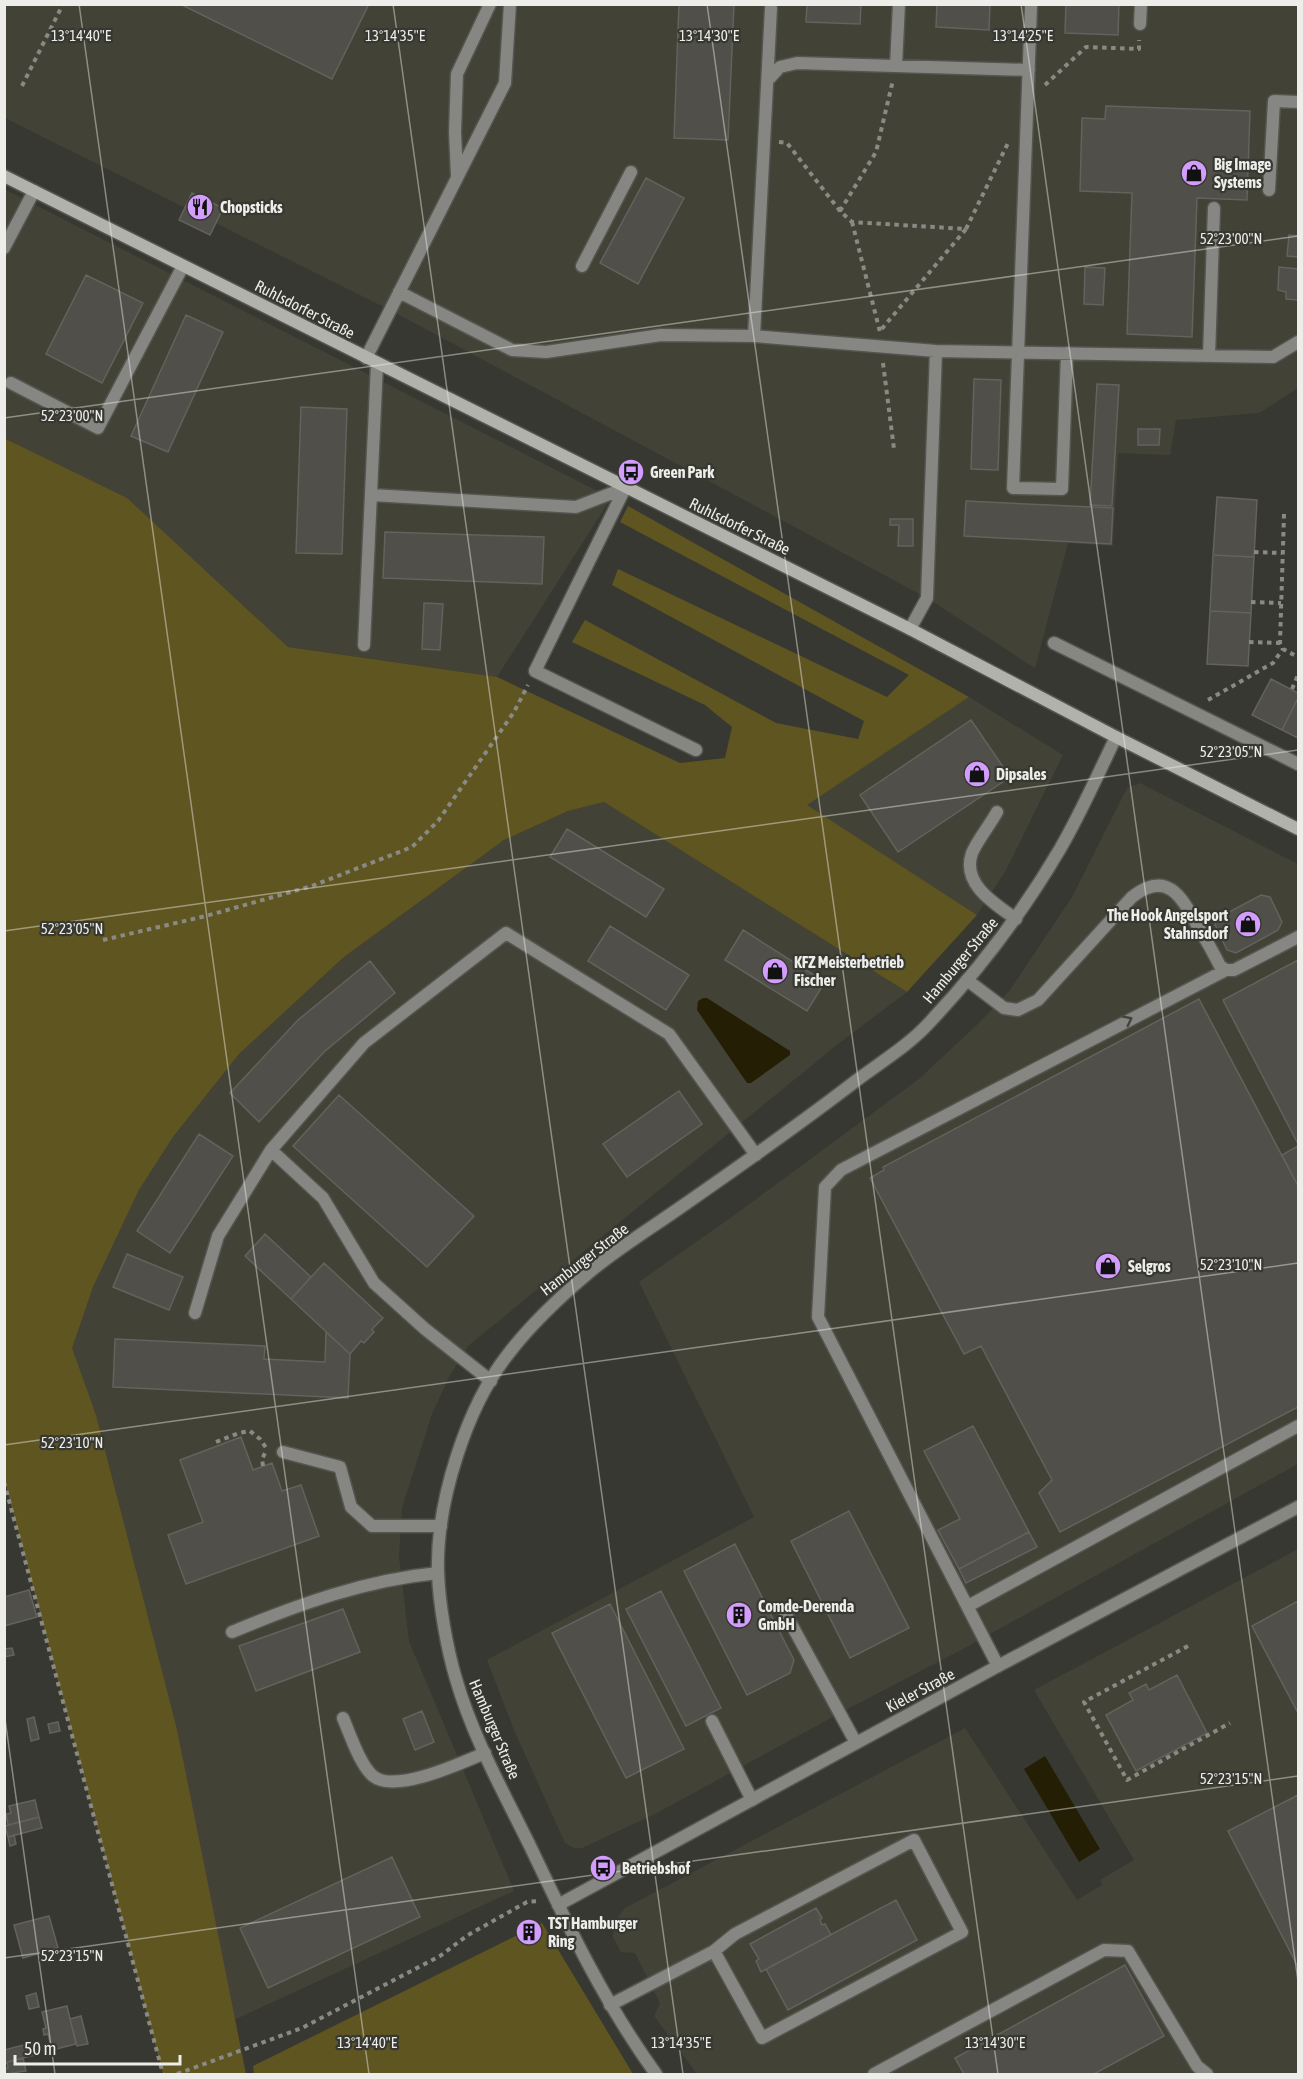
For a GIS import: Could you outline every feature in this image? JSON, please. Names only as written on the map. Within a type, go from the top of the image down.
[{"type":"street","points":[[458,177],[454,132],[457,74],[490,4]]},
{"type":"street","points":[[364,645],[372,495],[371,361],[399,292],[506,83],[510,4]]},
{"type":"street","points":[[896,66],[899,4]]},
{"type":"street","points":[[1140,24],[1141,4]]},
{"type":"street","points":[[1031,6],[1013,488],[1062,489],[1067,353]]},
{"type":"street","points":[[754,336],[771,8]]},
{"type":"street","points":[[768,80],[780,67],[797,63],[1029,70]]},
{"type":"street","points":[[1269,190],[1274,101],[1299,102]]},
{"type":"street","points":[[582,266],[631,172]]},
{"type":"street","name":"Ruhlsdorfer Straße","points":[[4,176],[910,629],[1116,737],[1299,829]]},
{"type":"street","points":[[4,248],[34,191]]},
{"type":"street","points":[[1209,356],[1214,208]]},
{"type":"street","points":[[11,383],[98,428],[183,266]]},
{"type":"street","points":[[399,292],[512,350],[546,352],[661,335],[754,336],[936,351],[1273,357],[1299,342]]},
{"type":"street","points":[[910,629],[927,598],[936,351]]},
{"type":"street","points":[[372,495],[576,507],[625,488]]},
{"type":"street","points":[[625,488],[535,671],[696,750]]},
{"type":"street","points":[[1054,643],[1299,764]]},
{"type":"street","name":"Hamburger Straße","points":[[656,2074],[610,2005],[558,1905],[485,1753],[457,1682],[448,1645],[438,1572],[441,1526],[456,1460],[472,1416],[490,1381],[508,1354],[545,1311],[595,1268],[815,1112],[926,1026],[967,980],[1016,918],[1062,846],[1116,737]]},
{"type":"street","points":[[997,812],[972,853],[971,865],[974,880],[987,899],[1016,918]]},
{"type":"street","points":[[967,980],[1004,1008],[1018,1010],[1038,1000],[1132,897],[1145,887],[1159,885],[1173,889],[1184,900],[1220,966],[1226,970]]},
{"type":"street","points":[[195,1313],[218,1236],[271,1150],[364,1043],[506,933],[669,1034],[756,1155]]},
{"type":"street","points":[[998,1666],[818,1317],[825,1187],[841,1170],[1226,970],[1234,970],[1299,937]]},
{"type":"street","points":[[271,1150],[323,1198],[374,1283],[425,1329],[490,1381]]},
{"type":"street","points":[[968,1606],[1299,1426]]},
{"type":"street","points":[[284,1452],[340,1467],[351,1508],[372,1526],[441,1526]]},
{"type":"street","name":"Kieler Straße","points":[[558,1905],[998,1666],[1299,1507]]},
{"type":"street","points":[[232,1632],[314,1600],[363,1585],[404,1576],[438,1572]]},
{"type":"street","points":[[783,1609],[856,1743]]},
{"type":"street","points":[[343,1718],[362,1760],[373,1776],[387,1782],[408,1780],[443,1770],[485,1753]]},
{"type":"street","points":[[711,1721],[752,1800]]},
{"type":"street","points":[[610,2005],[714,1951],[735,1934],[914,1840],[962,1932],[762,2038],[714,1951]]},
{"type":"street","points":[[874,2074],[1104,1950],[1128,1952],[1163,2006],[1197,2066],[1208,2074]]},
{"type":"path","points":[[22,86],[63,4]]},
{"type":"path","points":[[840,211],[876,152],[896,66]]},
{"type":"path","points":[[763,140],[787,143],[840,211],[852,222],[966,229],[880,331]]},
{"type":"path","points":[[1284,514],[1280,644],[1282,649],[1299,657]]},
{"type":"path","points":[[1254,552],[1282,553]]},
{"type":"path","points":[[1251,602],[1281,603]]},
{"type":"path","points":[[1249,642],[1280,644]]},
{"type":"path","points":[[1190,710],[1274,663],[1282,649]]},
{"type":"path","points":[[103,940],[206,916],[312,886],[412,847],[438,821],[495,740],[514,712],[535,671]]},
{"type":"path","points":[[1292,689],[1299,675]]},
{"type":"path","points":[[216,1442],[250,1431],[267,1449]]},
{"type":"path","points":[[4,1482],[163,2074]]},
{"type":"path","points":[[1188,1646],[1084,1702],[1127,1779],[1230,1723]]},
{"type":"path","points":[[177,2074],[302,2028],[440,1956],[468,1935],[527,1902],[542,1900]]},
{"type":"shaded area","points":[[4,5],[1298,5],[1298,388],[1259,413],[1176,420],[1170,455],[1118,453],[1113,546],[1068,543],[1035,668],[927,598],[390,310],[5,118]]},
{"type":"shaded area","points":[[4,189],[611,498],[497,677],[288,647],[127,499],[5,438]]},
{"type":"shaded area","points":[[4,438],[127,498],[288,647],[497,677],[680,763],[725,758],[732,727],[705,705],[572,642],[585,620],[776,723],[858,739],[864,721],[612,585],[618,569],[887,697],[909,675],[620,522],[628,506],[969,697],[807,805],[977,915],[907,992],[604,802],[568,811],[504,840],[344,957],[239,1054],[173,1137],[139,1190],[93,1287],[72,1348],[96,1415],[177,1729],[246,2074],[163,2074],[5,1482]]},
{"type":"shaded area","points":[[969,697],[1063,755],[1006,870],[977,915],[806,805]]},
{"type":"shaded area","points":[[1140,783],[1298,864],[1298,1464],[961,1650],[657,1813],[582,1848],[574,1848],[565,1843],[514,1730],[487,1660],[754,1517],[639,1282],[736,1214],[919,1079],[982,1020],[1010,990],[1072,897],[1127,788]]},
{"type":"shaded area","points":[[604,802],[907,992],[838,1044],[468,1346],[449,1377],[432,1414],[402,1508],[399,1557],[409,1641],[514,1891],[234,2020],[177,1729],[96,1415],[71,1348],[93,1287],[139,1190],[173,1137],[239,1054],[344,957],[504,840],[568,811]]},
{"type":"shaded area","points":[[707,998],[790,1051],[790,1055],[751,1083],[747,1083],[697,1010],[698,1001]]},
{"type":"shaded area","points":[[1298,1549],[1298,2074],[697,2074],[654,2016],[660,2003],[635,1953],[621,1952],[613,1937],[613,1924],[625,1908],[965,1728],[1077,1900],[1102,1885],[1100,1880],[1134,1860],[1034,1690]]},
{"type":"shaded area","points":[[1045,1756],[1100,1849],[1079,1862],[1024,1769]]},
{"type":"shaded area","points":[[542,1923],[633,2074],[254,2074],[253,2066]]},
{"type":"building","points":[[180,4],[369,4],[332,79]]},
{"type":"building","points":[[679,4],[734,4],[728,140],[674,138]]},
{"type":"building","points":[[807,4],[861,4],[860,24],[806,22]]},
{"type":"building","points":[[937,4],[990,4],[989,30],[936,27]]},
{"type":"building","points":[[1066,4],[1119,4],[1118,35],[1065,33]]},
{"type":"building","points":[[1106,106],[1250,111],[1247,200],[1197,198],[1192,337],[1127,334],[1132,193],[1080,191],[1082,118],[1105,119]]},
{"type":"building","points":[[646,178],[684,198],[638,284],[600,263]]},
{"type":"building","points":[[192,193],[223,208],[210,235],[179,220]]},
{"type":"building","points":[[1289,235],[1298,236],[1298,257],[1287,256]]},
{"type":"building","points":[[1085,267],[1105,268],[1103,305],[1084,304]]},
{"type":"building","points":[[1279,267],[1298,269],[1298,300],[1286,299],[1286,292],[1278,290]]},
{"type":"building","points":[[86,275],[143,303],[102,383],[46,354]]},
{"type":"building","points":[[186,315],[223,332],[168,452],[131,436]]},
{"type":"building","points":[[974,379],[1001,380],[998,470],[971,469]]},
{"type":"building","points":[[1097,384],[1119,385],[1112,506],[1090,505]]},
{"type":"building","points":[[301,407],[347,409],[342,554],[296,553]]},
{"type":"building","points":[[1138,429],[1160,429],[1159,445],[1138,445]]},
{"type":"building","points":[[1217,497],[1257,500],[1254,557],[1213,555]]},
{"type":"building","points":[[966,501],[1113,508],[1111,544],[964,536]]},
{"type":"building","points":[[890,519],[913,519],[913,546],[898,546],[899,525],[890,525]]},
{"type":"building","points":[[385,532],[544,537],[542,584],[383,578]]},
{"type":"building","points":[[1213,555],[1254,557],[1251,613],[1210,611]]},
{"type":"building","points":[[424,603],[443,604],[440,650],[422,649]]},
{"type":"building","points":[[1210,611],[1251,613],[1248,666],[1207,664]]},
{"type":"building","points":[[1271,679],[1298,693],[1298,698],[1282,730],[1252,715]]},
{"type":"building","points":[[1298,698],[1298,738],[1282,730]]},
{"type":"building","points":[[971,720],[1010,777],[898,852],[860,795]]},
{"type":"building","points":[[567,829],[664,889],[646,917],[550,857]]},
{"type":"building","name":"The Hook Angelsport Stahnsdorf","points":[[1261,895],[1270,897],[1282,922],[1278,930],[1236,953],[1227,950],[1215,925],[1216,919]]},
{"type":"building","points":[[610,926],[689,975],[666,1010],[588,961]]},
{"type":"building","name":"KFZ Meisterbetrieb Fischer","points":[[743,930],[825,982],[807,1011],[725,960]]},
{"type":"building","points":[[1298,960],[1298,1144],[1223,1000]]},
{"type":"building","points":[[370,961],[395,993],[324,1052],[259,1122],[230,1093],[298,1020]]},
{"type":"building","name":"Selgros","points":[[1199,999],[1298,1186],[1298,1407],[1060,1532],[1039,1493],[1052,1480],[981,1346],[964,1354],[870,1178],[884,1170],[883,1167]]},
{"type":"building","points":[[679,1091],[702,1124],[627,1177],[603,1144]]},
{"type":"building","points":[[339,1095],[474,1216],[427,1267],[293,1146]]},
{"type":"building","points":[[199,1134],[233,1156],[170,1253],[137,1231]]},
{"type":"building","points":[[1298,1146],[1298,1186],[1282,1155]]},
{"type":"building","points":[[265,1234],[311,1277],[291,1299],[245,1256]]},
{"type":"building","points":[[127,1254],[183,1277],[169,1310],[113,1287]]},
{"type":"building","points":[[324,1263],[383,1318],[372,1329],[374,1332],[364,1343],[361,1341],[350,1354],[291,1299]]},
{"type":"building","points":[[326,1332],[350,1354],[348,1398],[113,1387],[115,1339],[265,1346],[264,1359],[325,1362]]},
{"type":"building","points":[[973,1426],[1029,1532],[959,1569],[938,1530],[960,1519],[924,1451]]},
{"type":"building","points":[[241,1437],[253,1470],[272,1463],[282,1491],[301,1485],[319,1536],[186,1584],[168,1535],[203,1522],[180,1460]]},
{"type":"building","points":[[849,1511],[909,1628],[850,1658],[791,1541]]},
{"type":"building","points":[[1029,1532],[1037,1547],[966,1583],[959,1569]]},
{"type":"building","name":"Comde-Derenda GmbH","points":[[735,1544],[794,1660],[790,1673],[747,1695],[684,1571]]},
{"type":"building","points":[[29,1590],[37,1617],[4,1626],[4,1597]]},
{"type":"building","points":[[661,1591],[721,1708],[686,1726],[626,1609]]},
{"type":"building","points":[[1298,1601],[1298,1713],[1252,1626]]},
{"type":"building","points":[[610,1604],[684,1749],[626,1778],[552,1633]]},
{"type":"building","points":[[343,1609],[360,1652],[256,1691],[239,1646]]},
{"type":"building","points":[[12,1648],[14,1655],[4,1657],[4,1649]]},
{"type":"building","points":[[1177,1675],[1207,1733],[1136,1771],[1106,1715],[1133,1700],[1129,1693],[1146,1684],[1149,1690]]},
{"type":"building","points":[[422,1711],[434,1742],[415,1750],[403,1719]]},
{"type":"building","points":[[34,1717],[39,1739],[31,1741],[27,1719]]},
{"type":"building","points":[[58,1722],[60,1731],[50,1733],[48,1724]]},
{"type":"building","points":[[1298,1795],[1298,1967],[1228,1831]]},
{"type":"building","points":[[35,1800],[39,1817],[8,1825],[6,1814],[11,1813],[9,1806]]},
{"type":"building","points":[[39,1817],[42,1828],[8,1837],[5,1826]]},
{"type":"building","points":[[14,1835],[16,1844],[10,1846],[8,1837]]},
{"type":"building","points":[[392,1857],[420,1917],[268,1988],[240,1928]]},
{"type":"building","points":[[896,1900],[917,1940],[788,2010],[766,1969]]},
{"type":"building","points":[[816,1908],[822,1918],[820,1920],[822,1925],[825,1924],[831,1935],[761,1972],[756,1961],[759,1959],[750,1944]]},
{"type":"building","points":[[49,1916],[58,1948],[23,1958],[14,1925]]},
{"type":"building","name":"TST Hamburger Ring","points":[[535,1923],[540,1934],[524,1942],[518,1930]]},
{"type":"building","points":[[1125,1965],[1164,2036],[1094,2074],[964,2074],[955,2058]]},
{"type":"building","points":[[36,1993],[39,2007],[29,2009],[26,1996]]},
{"type":"building","points":[[67,2006],[76,2044],[52,2050],[48,2034],[44,2035],[43,2029],[46,2028],[42,2012]]},
{"type":"building","points":[[81,2016],[88,2044],[77,2046],[70,2019]]},
{"type":"building","points":[[32,2043],[35,2055],[4,2063],[4,2050]]},
{"type":"building","points":[[23,2058],[26,2071],[6,2074],[7,2062]]},
{"type":"place","name":"Big Image Systems","points":[[1194,173]]},
{"type":"place","name":"Chopsticks","points":[[200,207]]},
{"type":"place","name":"Green Park","points":[[631,472]]},
{"type":"place","name":"Dipsales","points":[[977,774]]},
{"type":"place","name":"The Hook Angelsport Stahnsdorf","points":[[1248,924]]},
{"type":"place","name":"KFZ Meisterbetrieb Fischer","points":[[775,971]]},
{"type":"place","name":"Selgros","points":[[1108,1266]]},
{"type":"place","name":"Comde-Derenda GmbH","points":[[739,1615]]},
{"type":"place","name":"Betriebshof","points":[[603,1868]]},
{"type":"place","name":"TST Hamburger Ring","points":[[529,1932]]}]
